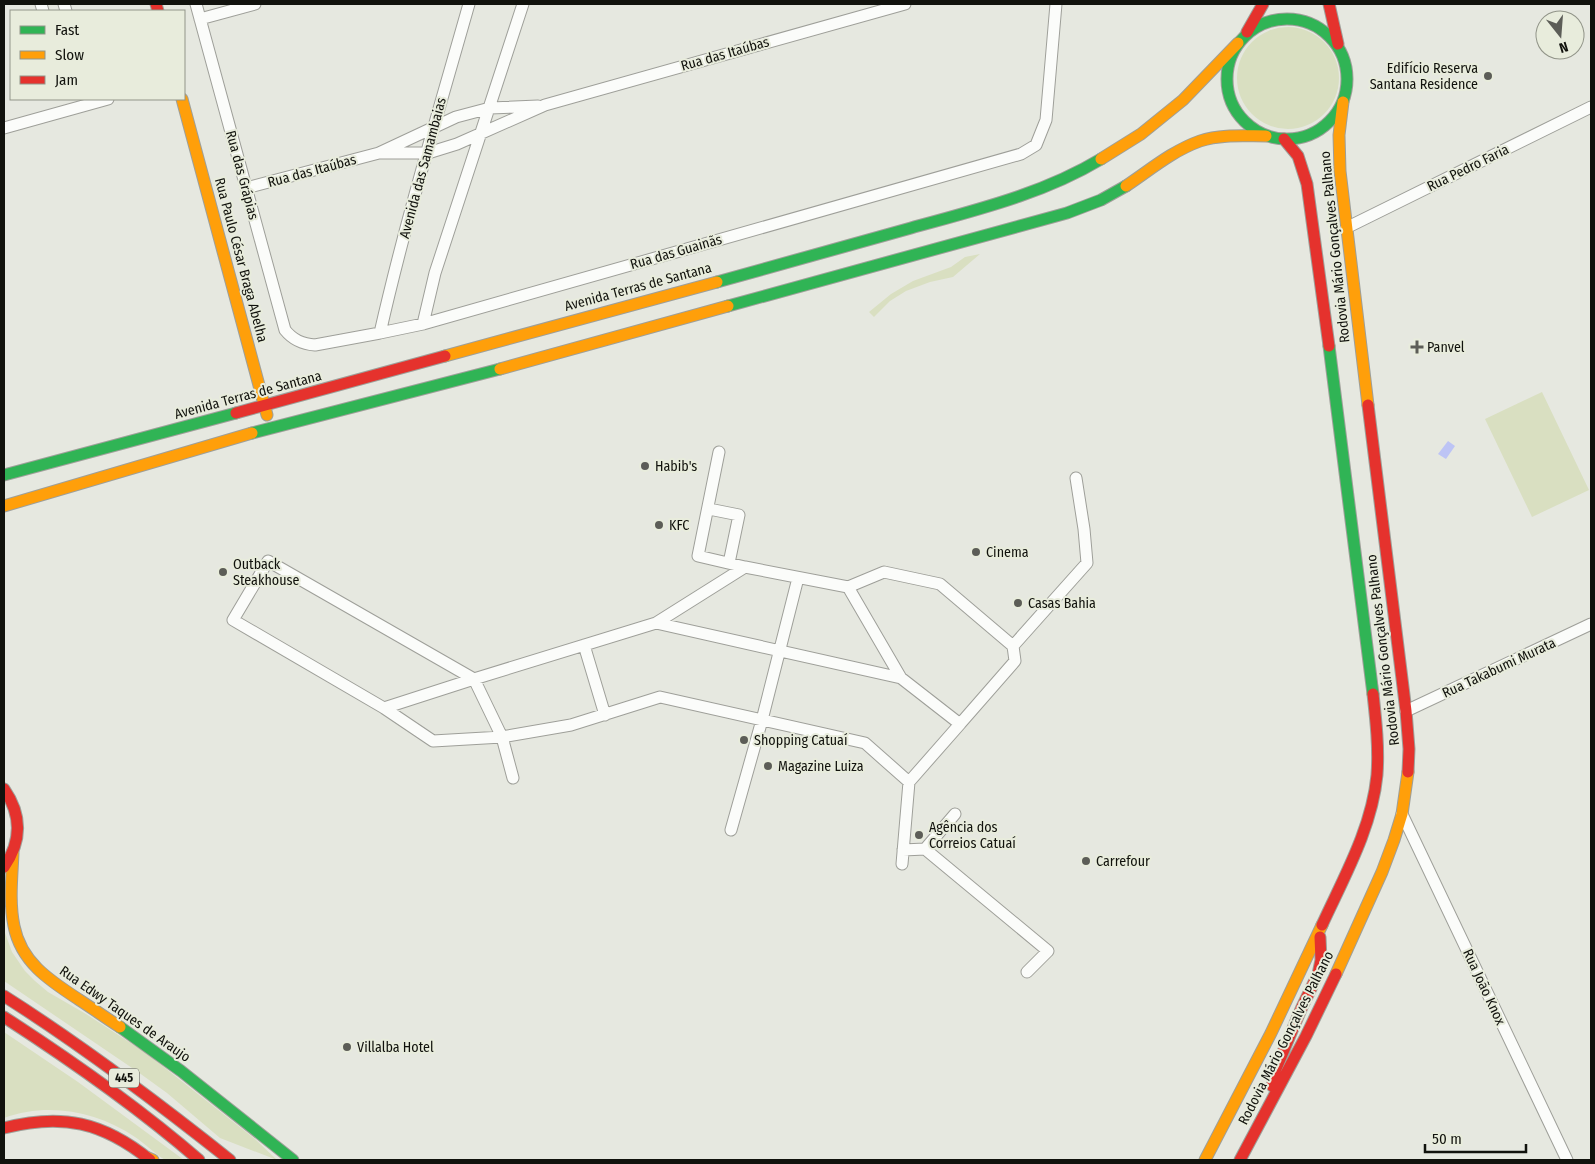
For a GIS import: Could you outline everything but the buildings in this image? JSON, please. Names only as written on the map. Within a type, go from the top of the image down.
[{"type":"main road","points":[[1262,4],[1232,53],[1226,74],[1228,95],[1238,116],[1256,131],[1266,136]]},
{"type":"main road","points":[[4,506],[270,428],[545,357],[1067,213],[1087,206],[1120,190],[1172,154],[1188,146],[1218,137],[1266,136],[1284,139],[1300,138],[1321,128],[1330,121],[1343,102],[1348,80],[1329,4]]},
{"type":"main road","points":[[1242,39],[1263,23],[1285,18],[1296,19],[1321,29],[1340,49]]},
{"type":"main road","name":"Avenida Terras de Santana","points":[[4,476],[952,216],[1028,193],[1091,164],[1141,134],[1183,100],[1242,39]]},
{"type":"main road","name":"Rua Paulo César Braga Abelha","points":[[182,100],[270,428]]},
{"type":"main road","name":"Rodovia Mário Gonçalves Palhano","points":[[1240,1160],[1306,1036],[1382,872],[1402,814],[1410,749],[1340,171],[1339,144],[1343,102]]},
{"type":"main road","name":"Rodovia Mário Gonçalves Palhano","points":[[1205,1160],[1262,1052],[1320,932],[1361,838],[1371,808],[1377,775],[1378,739],[1309,192],[1303,166],[1290,144],[1284,139]]},
{"type":"main road","points":[[4,789],[12,802],[18,822],[16,845],[4,867]]},
{"type":"main road","name":"Rua Edwy Taques de Araujo","points":[[13,853],[13,925],[21,949],[37,971],[165,1059],[293,1160]]},
{"type":"main road","points":[[1268,1106],[1275,1071],[1318,974],[1320,932]]},
{"type":"main road","name":"445","points":[[4,996],[93,1054],[198,1134],[234,1158]]},
{"type":"main road","name":"445","points":[[4,1017],[88,1072],[169,1133],[199,1160]]},
{"type":"main road","points":[[4,1128],[38,1120],[80,1122],[113,1134],[150,1159]]},
{"type":"street","name":"Rua das Grápias","points":[[196,4],[284,330],[297,341]]},
{"type":"street","points":[[200,18],[256,4]]},
{"type":"street","name":"Avenida das Samambaias","points":[[380,334],[434,128],[470,4]]},
{"type":"street","points":[[423,324],[435,273],[523,4]]},
{"type":"street","name":"Rua das Itaúbas","points":[[379,153],[428,153],[480,135],[545,105],[905,4]]},
{"type":"street","name":"Rua das Guainãs","points":[[297,341],[314,345],[380,334],[423,324],[1021,154],[1036,144],[1046,120],[1056,4]]},
{"type":"street","points":[[4,128],[104,100]]},
{"type":"street","name":"Rua das Itaúbas","points":[[246,188],[379,153],[456,117],[490,108],[545,105]]},
{"type":"street","name":"Rua Pedro Faria","points":[[1346,228],[1591,107]]},
{"type":"street","points":[[720,452],[698,556],[848,588],[884,572],[940,584],[1013,646],[1015,661],[909,782],[902,864]]},
{"type":"street","points":[[1013,646],[1087,562],[1076,478]]},
{"type":"street","points":[[709,509],[739,516],[729,563]]},
{"type":"street","points":[[512,778],[502,736],[474,679],[268,561],[233,620],[384,708],[432,741],[502,736],[571,725],[660,697],[865,744],[909,782]]},
{"type":"street","points":[[384,708],[656,623],[745,567]]},
{"type":"street","points":[[731,830],[762,720],[798,578]]},
{"type":"street","points":[[848,588],[901,678],[960,724]]},
{"type":"street","points":[[656,623],[901,678]]},
{"type":"street","name":"Rua Takabumi Murata","points":[[1406,711],[1591,624]]},
{"type":"street","points":[[584,645],[605,715]]},
{"type":"street","points":[[925,849],[955,814]]},
{"type":"street","name":"Rua João Knox","points":[[1402,814],[1567,1160]]},
{"type":"street","points":[[903,850],[925,849],[1048,951],[1028,972]]},
{"type":"green space","points":[[1288,27],[1307,31],[1324,42],[1335,59],[1339,78],[1335,97],[1324,114],[1307,125],[1288,129],[1269,125],[1252,114],[1241,97],[1237,78],[1241,59],[1252,42],[1269,31]]},
{"type":"green space","points":[[980,254],[953,277],[930,282],[906,291],[890,301],[874,317],[869,312],[891,294],[913,281],[951,267],[965,257]]},
{"type":"green space","points":[[1542,392],[1589,490],[1532,517],[1485,419]]},
{"type":"green space","points":[[4,930],[12,952],[25,971],[48,992],[146,1053],[255,1139],[277,1160],[220,1138],[167,1093],[4,981]]},
{"type":"green space","points":[[4,1032],[78,1082],[184,1160],[165,1160],[120,1128],[88,1115],[55,1110],[21,1113],[4,1118]]},
{"type":"water","points":[[1448,441],[1455,446],[1446,459],[1438,454]]},
{"type":"traffic: fast","points":[[1287,19],[1310,23],[1330,36],[1343,56],[1347,79],[1343,102],[1330,122],[1310,135],[1287,139],[1264,135],[1244,122],[1231,102],[1227,79],[1231,56],[1244,36],[1264,23],[1287,19]]},
{"type":"traffic: fast","points":[[717,282],[1009,200],[1056,182],[1101,159]]},
{"type":"traffic: fast","points":[[728,306],[1067,213],[1101,200],[1126,186]]},
{"type":"traffic: fast","points":[[1329,346],[1373,694]]},
{"type":"traffic: fast","points":[[252,433],[500,369]]},
{"type":"traffic: fast","points":[[4,475],[236,413]]},
{"type":"traffic: fast","points":[[120,1027],[181,1071],[293,1160]]},
{"type":"traffic: slow","points":[[1101,159],[1141,134],[1183,100],[1238,43]]},
{"type":"traffic: slow","points":[[182,100],[267,415]]},
{"type":"traffic: slow","points":[[1343,102],[1339,135],[1340,171],[1368,405]]},
{"type":"traffic: slow","points":[[1126,186],[1171,155],[1200,141],[1224,136],[1266,136]]},
{"type":"traffic: slow","points":[[445,356],[717,282]]},
{"type":"traffic: slow","points":[[500,369],[728,306]]},
{"type":"traffic: slow","points":[[4,506],[252,433]]},
{"type":"traffic: slow","points":[[1336,974],[1382,872],[1394,840],[1402,814],[1408,772]]},
{"type":"traffic: slow","points":[[13,853],[12,917],[23,950],[47,977],[120,1027]]},
{"type":"traffic: slow","points":[[1205,1160],[1271,1033],[1322,925]]},
{"type":"traffic: slow","points":[[146,1157],[153,1160]]},
{"type":"traffic: jam","points":[[156,4],[158,10]]},
{"type":"traffic: jam","points":[[1247,32],[1263,4]]},
{"type":"traffic: jam","points":[[1329,4],[1338,44]]},
{"type":"traffic: jam","points":[[1284,139],[1298,156],[1307,184],[1329,346]]},
{"type":"traffic: jam","points":[[236,413],[445,356]]},
{"type":"traffic: jam","points":[[1368,405],[1406,711],[1409,749],[1408,772]]},
{"type":"traffic: jam","points":[[1322,925],[1356,852],[1374,795],[1378,755],[1373,694]]},
{"type":"traffic: jam","points":[[4,789],[14,808],[18,828],[14,848],[4,867]]},
{"type":"traffic: jam","points":[[1272,1086],[1275,1071],[1318,974],[1321,960],[1320,937]]},
{"type":"traffic: jam","points":[[1240,1160],[1306,1036],[1336,974]]},
{"type":"traffic: jam","points":[[4,996],[119,1075],[230,1160]]},
{"type":"traffic: jam","points":[[4,1017],[104,1085],[199,1160]]},
{"type":"traffic: jam","points":[[4,1128],[45,1121],[81,1124],[116,1137],[150,1160]]},
{"type":"place","name":"Edifício Reserva Santana Residence","points":[[1488,76]]},
{"type":"place","name":"Panvel","points":[[1417,347]]},
{"type":"place","name":"Habib's","points":[[645,466]]},
{"type":"place","name":"KFC","points":[[659,525]]},
{"type":"place","name":"Cinema","points":[[976,552]]},
{"type":"place","name":"Outback Steakhouse","points":[[223,572]]},
{"type":"place","name":"Casas Bahia","points":[[1018,603]]},
{"type":"place","name":"Shopping Catuaí","points":[[744,740]]},
{"type":"place","name":"Magazine Luiza","points":[[768,766]]},
{"type":"place","name":"Agência dos Correios Catuaí","points":[[919,835]]},
{"type":"place","name":"Carrefour","points":[[1086,861]]},
{"type":"place","name":"Villalba Hotel","points":[[347,1047]]}]
